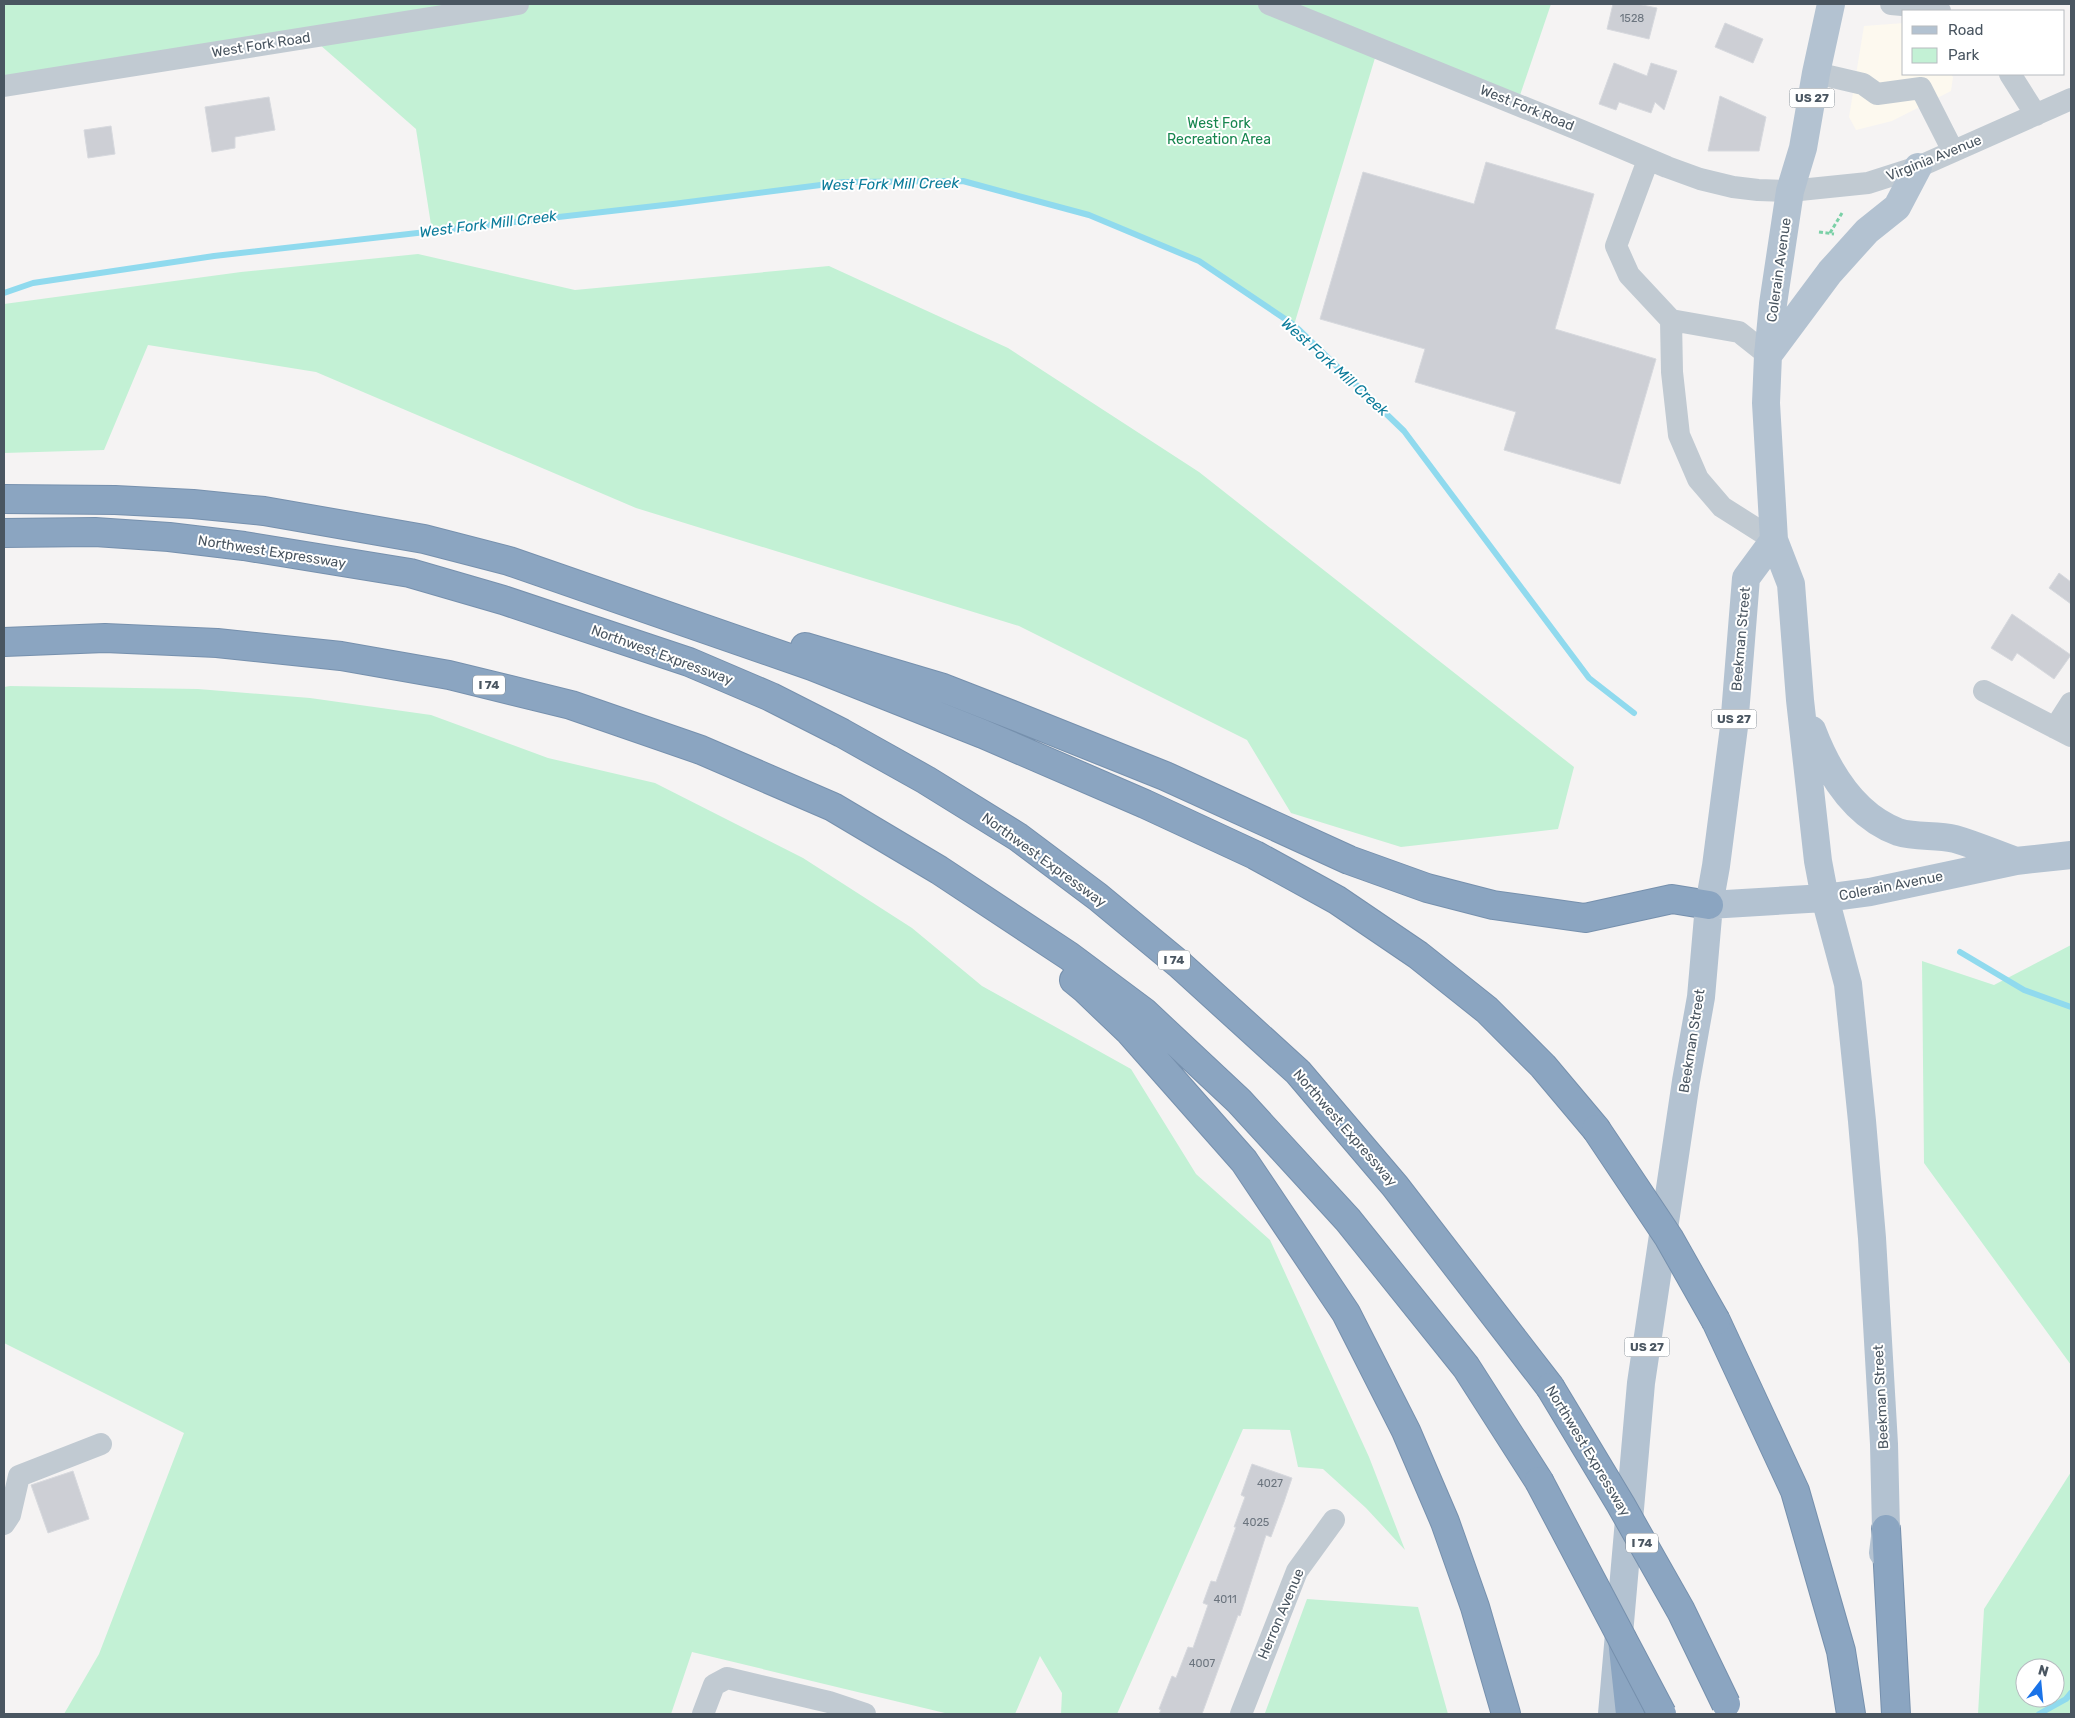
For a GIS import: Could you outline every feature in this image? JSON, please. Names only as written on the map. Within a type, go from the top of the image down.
[{"type":"highway","points":[[4,499],[115,500],[193,504],[264,511],[424,539],[509,561],[812,666],[1001,742],[1145,804],[1255,855],[1336,900],[1418,955],[1487,1010],[1542,1066],[1596,1129],[1669,1238],[1716,1321],[1795,1491],[1841,1651],[1851,1714]]},
{"type":"highway","name":"Northwest Expressway","points":[[4,533],[95,532],[169,537],[244,546],[410,573],[503,600],[689,662],[771,697],[842,733],[926,780],[1018,838],[1091,892],[1178,964],[1298,1072],[1396,1186],[1550,1387],[1621,1505],[1681,1611],[1728,1709]]},
{"type":"highway","points":[[701,626],[761,634],[944,688],[1165,776],[1349,860],[1427,888],[1493,905],[1585,918],[1672,899],[1709,905]]},
{"type":"highway","name":"I 74","points":[[4,642],[105,638],[217,643],[340,656],[458,677],[571,705],[701,750],[832,807],[939,870],[1068,956],[1144,1012],[1239,1100],[1348,1220],[1466,1367],[1539,1481],[1662,1714]]},
{"type":"highway","points":[[939,870],[1032,949],[1085,989],[1130,1032],[1244,1161],[1255,1177],[1346,1314],[1406,1431],[1445,1522],[1475,1607],[1506,1714]]},
{"type":"highway","name":"US 27","points":[[1886,1529],[1896,1714]]},
{"type":"highway","name":"US 27","points":[[1619,1615],[1630,1714]]},
{"type":"main road","name":"Colerain Avenue","points":[[1774,540],[1766,403],[1773,304],[1790,191],[1804,148],[1816,73],[1831,4]]},
{"type":"main road","points":[[1768,355],[1830,272],[1867,231],[1897,207],[1918,167]]},
{"type":"main road","name":"Beekman Street","points":[[1774,540],[1791,584],[1800,700],[1818,861],[1825,898],[1848,984],[1862,1121],[1878,1330],[1884,1444],[1886,1529],[1878,1587],[1884,1714]]},
{"type":"main road","name":"Beekman Street","points":[[1612,1714],[1619,1615],[1641,1383],[1686,1081],[1701,997],[1709,905],[1716,866],[1734,727],[1746,578],[1774,540]]},
{"type":"main road","points":[[1800,700],[1820,752],[1837,782],[1857,806],[1878,822],[1898,832],[1921,837],[1953,839],[2016,861]]},
{"type":"main road","name":"Colerain Avenue","points":[[1709,905],[1825,898],[1870,892],[2016,861],[2071,855]]},
{"type":"street","name":"West Fork Road","points":[[4,86],[518,4]]},
{"type":"street","name":"West Fork Road","points":[[1269,4],[1533,111],[1648,160],[1700,178],[1733,186],[1790,191]]},
{"type":"street","points":[[1891,4],[1937,8],[1939,10]]},
{"type":"street","points":[[1816,73],[1863,84],[1877,94],[1921,88],[1953,151]]},
{"type":"street","points":[[2011,75],[2036,115]]},
{"type":"street","name":"Virginia Avenue","points":[[1790,191],[1868,184],[1918,167],[2071,99]]},
{"type":"street","points":[[1648,160],[1616,246],[1629,276],[1671,320],[1739,332],[1768,355]]},
{"type":"street","points":[[1671,320],[1672,372],[1679,435],[1698,479],[1722,507],[1774,540]]},
{"type":"street","points":[[1984,690],[2063,732],[2071,703]]},
{"type":"street","points":[[4,1524],[10,1515],[10,1485],[19,1476],[102,1444]]},
{"type":"street","name":"Herron Avenue","points":[[1241,1714],[1297,1571],[1334,1520]]},
{"type":"street","points":[[703,1714],[714,1685],[727,1678],[826,1708],[865,1714]]},
{"type":"path","points":[[1830,233],[1842,213]]},
{"type":"shaded area","points":[[1902,23],[1902,75],[1952,75],[1951,91],[1892,121],[1856,130],[1849,117],[1864,26]]},
{"type":"green space","name":"West Fork Recreation Area","points":[[4,4],[1551,4],[1517,104],[1378,48],[1294,325],[1199,261],[1089,215],[963,181],[844,182],[673,204],[432,231],[416,129],[311,37],[4,86]]},
{"type":"green space","points":[[418,254],[575,290],[829,266],[1008,348],[1199,472],[1574,767],[1558,829],[1401,847],[1291,813],[1247,740],[1019,626],[636,508],[316,372],[148,345],[104,450],[4,453],[4,304],[241,272]]},
{"type":"green space","points":[[4,687],[198,689],[310,698],[431,715],[548,758],[655,783],[803,858],[912,928],[982,986],[1131,1069],[1196,1174],[1270,1240],[1369,1457],[1405,1550],[1366,1508],[1323,1469],[1298,1467],[1290,1430],[1243,1429],[1117,1714],[1061,1714],[1062,1693],[1040,1656],[1015,1714],[949,1714],[692,1652],[671,1714],[64,1714],[99,1654],[184,1433],[4,1343]]},
{"type":"green space","points":[[2071,945],[2071,1365],[1924,1163],[1922,961],[1994,985]]},
{"type":"green space","points":[[2071,1472],[2071,1714],[1978,1714],[1984,1609]]},
{"type":"green space","points":[[1307,1599],[1418,1607],[1448,1714],[1265,1713]]},
{"type":"building","points":[[1613,4],[1637,4],[1657,8],[1649,39],[1607,29]]},
{"type":"building","points":[[1725,23],[1763,39],[1753,63],[1715,47]]},
{"type":"building","points":[[1614,63],[1647,76],[1651,63],[1677,71],[1664,110],[1655,102],[1651,113],[1619,102],[1616,110],[1599,104]]},
{"type":"building","points":[[1720,96],[1766,117],[1759,151],[1708,151]]},
{"type":"building","points":[[269,97],[275,130],[235,137],[235,148],[212,152],[205,107]]},
{"type":"building","points":[[111,126],[115,154],[88,158],[84,130]]},
{"type":"building","points":[[1486,162],[1594,194],[1555,329],[1656,359],[1620,484],[1504,450],[1516,412],[1415,382],[1425,349],[1320,319],[1363,172],[1474,204]]},
{"type":"building","points":[[2059,573],[2071,582],[2071,604],[2049,588]]},
{"type":"building","points":[[2012,614],[2071,655],[2054,679],[2017,653],[2012,661],[1991,648]]},
{"type":"building","points":[[1252,1464],[1292,1478],[1271,1537],[1266,1535],[1240,1616],[1238,1615],[1202,1714],[1159,1714],[1161,1710],[1159,1709],[1172,1676],[1176,1678],[1188,1647],[1193,1648],[1208,1605],[1203,1603],[1211,1581],[1216,1582],[1236,1527],[1234,1527],[1245,1497],[1241,1495]]},
{"type":"building","points":[[73,1471],[89,1519],[48,1533],[31,1485]]},
{"type":"waterway","name":"West Fork Mill Creek","points":[[4,293],[33,283],[214,256],[673,204],[844,182],[963,181],[1089,215],[1199,261],[1294,325],[1404,431],[1589,678],[1634,713]]},
{"type":"waterway","name":"West Fork Mill Creek","points":[[1960,952],[2024,990],[2071,1007]]},
{"type":"waterway","name":"West Fork Mill Creek","points":[[2039,1714],[2066,1699],[2071,1693]]}]
